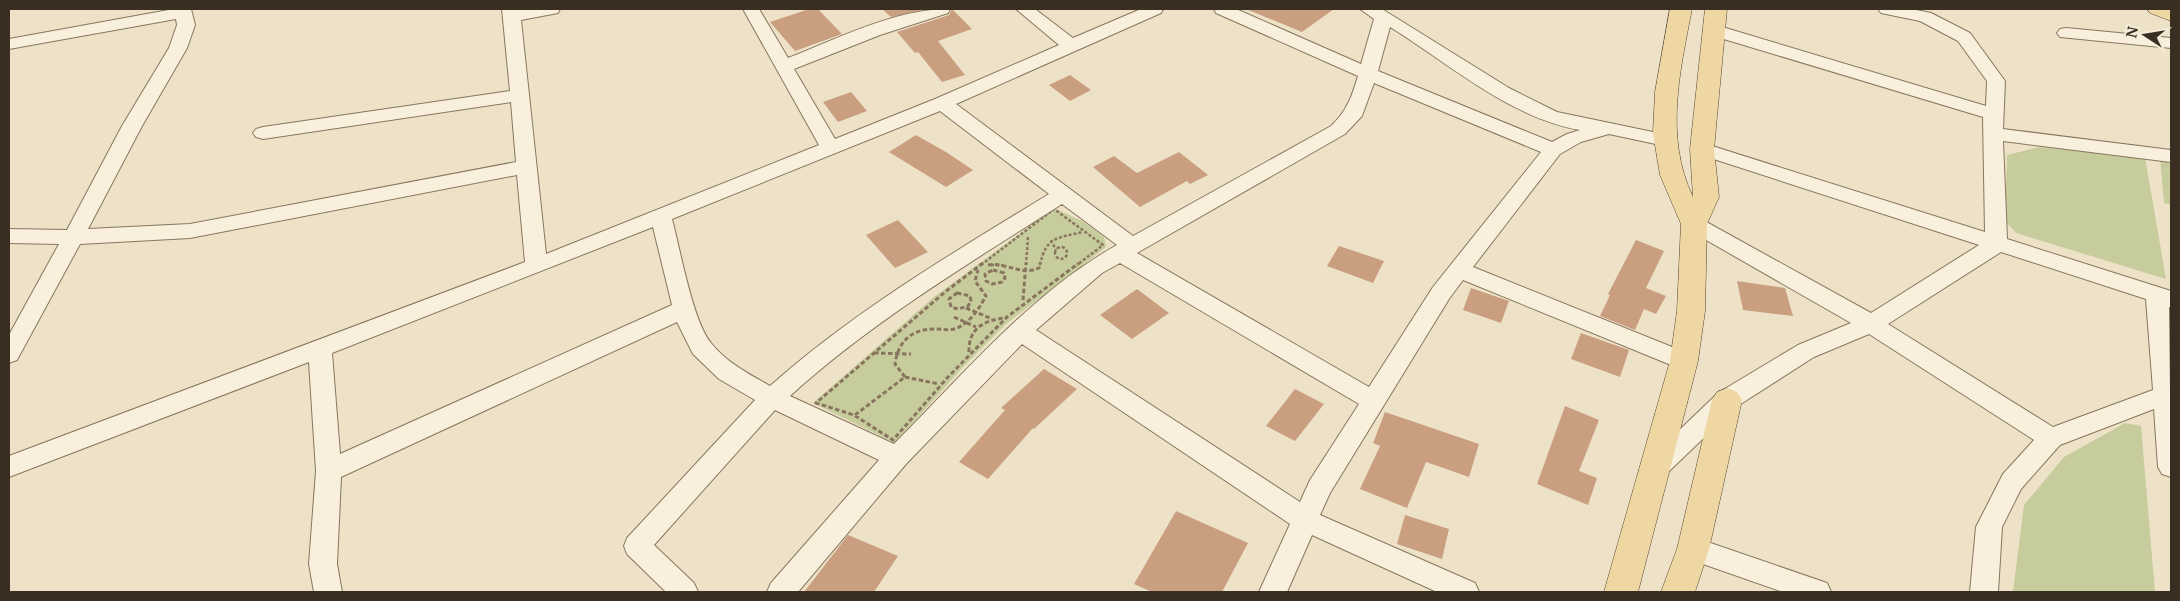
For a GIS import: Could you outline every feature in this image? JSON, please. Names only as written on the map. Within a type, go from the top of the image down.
[{"type":"main road","points":[[2157,9],[2171,15]]},
{"type":"main road","points":[[1680,10],[1664,96],[1666,140],[1672,175],[1694,224]]},
{"type":"main road","points":[[1621,592],[1684,361],[1691,311],[1694,224],[1706,197],[1702,149],[1715,19]]},
{"type":"main road","points":[[1678,592],[1692,549],[1727,400]]},
{"type":"street","points":[[536,266],[511,12],[552,9]]},
{"type":"street","points":[[751,9],[830,148]]},
{"type":"street","points":[[784,66],[874,31],[942,9]]},
{"type":"street","points":[[1024,9],[1072,46]]},
{"type":"street","points":[[9,467],[536,266],[942,103],[1155,9]]},
{"type":"street","points":[[1222,9],[1368,74],[1553,150]]},
{"type":"street","points":[[1887,9],[1925,17],[1964,36],[1996,81],[1996,103],[1993,124],[1996,245]]},
{"type":"street","points":[[9,44],[182,11],[186,25],[178,48],[132,126],[24,330],[9,354]]},
{"type":"street","points":[[781,592],[895,448],[1034,318],[1094,268],[1338,130],[1352,116],[1368,74],[1377,12],[1403,26],[1453,62],[1503,93],[1551,116],[1582,126],[1610,128],[1666,140]]},
{"type":"street","points":[[1715,19],[1993,124],[2171,156]]},
{"type":"street","points":[[2066,33],[2171,42]]},
{"type":"street","points":[[263,133],[519,95]]},
{"type":"street","points":[[942,103],[1063,194],[1126,250],[1373,401]]},
{"type":"street","points":[[1273,592],[1319,488],[1441,293],[1553,150],[1574,138],[1610,128]]},
{"type":"street","points":[[1702,149],[1996,245],[2164,297],[2165,395],[2171,468]]},
{"type":"street","points":[[9,236],[73,237],[190,231],[526,167]]},
{"type":"street","points":[[684,592],[637,546],[772,398],[813,361],[947,267],[1063,194]]},
{"type":"street","points":[[661,216],[684,309],[701,348],[727,373],[772,398],[895,448]]},
{"type":"street","points":[[1694,224],[1871,324],[2051,438]]},
{"type":"street","points":[[1655,468],[1727,400],[1806,351],[1871,324],[1996,245]]},
{"type":"street","points":[[1459,270],[1684,361]]},
{"type":"street","points":[[329,471],[684,309]]},
{"type":"street","points":[[1020,332],[1305,520],[1465,592]]},
{"type":"street","points":[[320,348],[329,471],[323,564],[328,592]]},
{"type":"street","points":[[1984,592],[1989,527],[2012,482],[2051,438],[2165,395]]},
{"type":"street","points":[[1692,549],[1817,592]]},
{"type":"path","points":[[895,448],[854,415],[816,403],[944,292],[1054,209],[1103,245],[1007,318],[992,320],[976,327],[970,334],[968,345],[970,355]]},
{"type":"path","points":[[1022,306],[1029,229]]},
{"type":"path","points":[[941,385],[916,381],[905,377],[898,370],[895,364],[896,354],[906,336],[923,330],[954,328],[976,312],[986,296],[975,283],[974,278],[976,273],[984,266],[1002,263],[1026,273],[1039,268],[1043,251],[1051,240],[1060,236],[1085,232]]},
{"type":"path","points":[[1051,240],[1056,250],[1054,254],[1057,257],[1064,258],[1068,254],[1065,248],[1056,250]]},
{"type":"path","points":[[984,266],[988,272]]},
{"type":"path","points":[[1000,270],[1005,278],[1002,282],[992,284],[985,279],[988,272],[1000,270]]},
{"type":"path","points":[[944,292],[951,296],[961,293],[970,296],[970,304],[965,308]]},
{"type":"path","points":[[951,296],[949,302],[951,307],[965,308],[992,320]]},
{"type":"path","points":[[954,316],[976,327]]},
{"type":"path","points":[[874,353],[911,354]]},
{"type":"path","points":[[854,415],[905,377]]},
{"type":"green space","points":[[2039,147],[2145,157],[2166,279],[2016,233],[2005,221],[2007,155]]},
{"type":"green space","points":[[2160,158],[2171,161],[2171,205],[2164,203]]},
{"type":"green space","points":[[1054,208],[1084,222],[1104,237],[1106,247],[1006,324],[963,367],[895,443],[813,403],[934,297]]},
{"type":"green space","points":[[2125,423],[2141,426],[2155,592],[2013,592],[2024,505],[2064,457]]},
{"type":"building","points":[[809,9],[818,9],[842,34],[795,51],[770,22]]},
{"type":"building","points":[[882,9],[927,9],[891,17]]},
{"type":"building","points":[[952,9],[972,29],[938,41],[965,75],[942,82],[918,52],[915,53],[897,32],[949,15]]},
{"type":"building","points":[[1246,9],[1334,9],[1302,32]]},
{"type":"building","points":[[1070,75],[1091,90],[1070,101],[1049,85]]},
{"type":"building","points":[[851,92],[867,111],[838,122],[823,102]]},
{"type":"building","points":[[916,135],[973,170],[946,187],[889,152]]},
{"type":"building","points":[[1179,152],[1208,175],[1190,184],[1187,181],[1140,207],[1093,167],[1114,156],[1137,173]]},
{"type":"building","points":[[898,220],[928,252],[895,268],[866,235]]},
{"type":"building","points":[[1636,240],[1664,251],[1646,288],[1666,296],[1656,314],[1644,309],[1635,330],[1600,316],[1610,295],[1608,294]]},
{"type":"building","points":[[1339,246],[1384,261],[1373,283],[1327,266]]},
{"type":"building","points":[[1737,281],[1785,288],[1793,316],[1743,310]]},
{"type":"building","points":[[1471,288],[1509,301],[1501,323],[1463,310]]},
{"type":"building","points":[[1137,289],[1169,313],[1132,339],[1100,315]]},
{"type":"building","points":[[1581,333],[1629,350],[1620,377],[1571,359]]},
{"type":"building","points":[[1044,369],[1077,389],[1033,428],[988,479],[959,462],[1005,410],[1001,408]]},
{"type":"building","points":[[1295,389],[1324,404],[1295,441],[1266,426]]},
{"type":"building","points":[[1565,406],[1599,420],[1579,471],[1597,478],[1588,505],[1537,484]]},
{"type":"building","points":[[1385,412],[1479,444],[1469,477],[1426,462],[1407,508],[1360,489],[1380,446],[1373,443]]},
{"type":"building","points":[[1176,511],[1248,543],[1222,592],[1152,592],[1134,584]]},
{"type":"building","points":[[1405,515],[1449,529],[1442,559],[1397,544]]},
{"type":"building","points":[[848,535],[898,556],[874,592],[804,592]]}]
